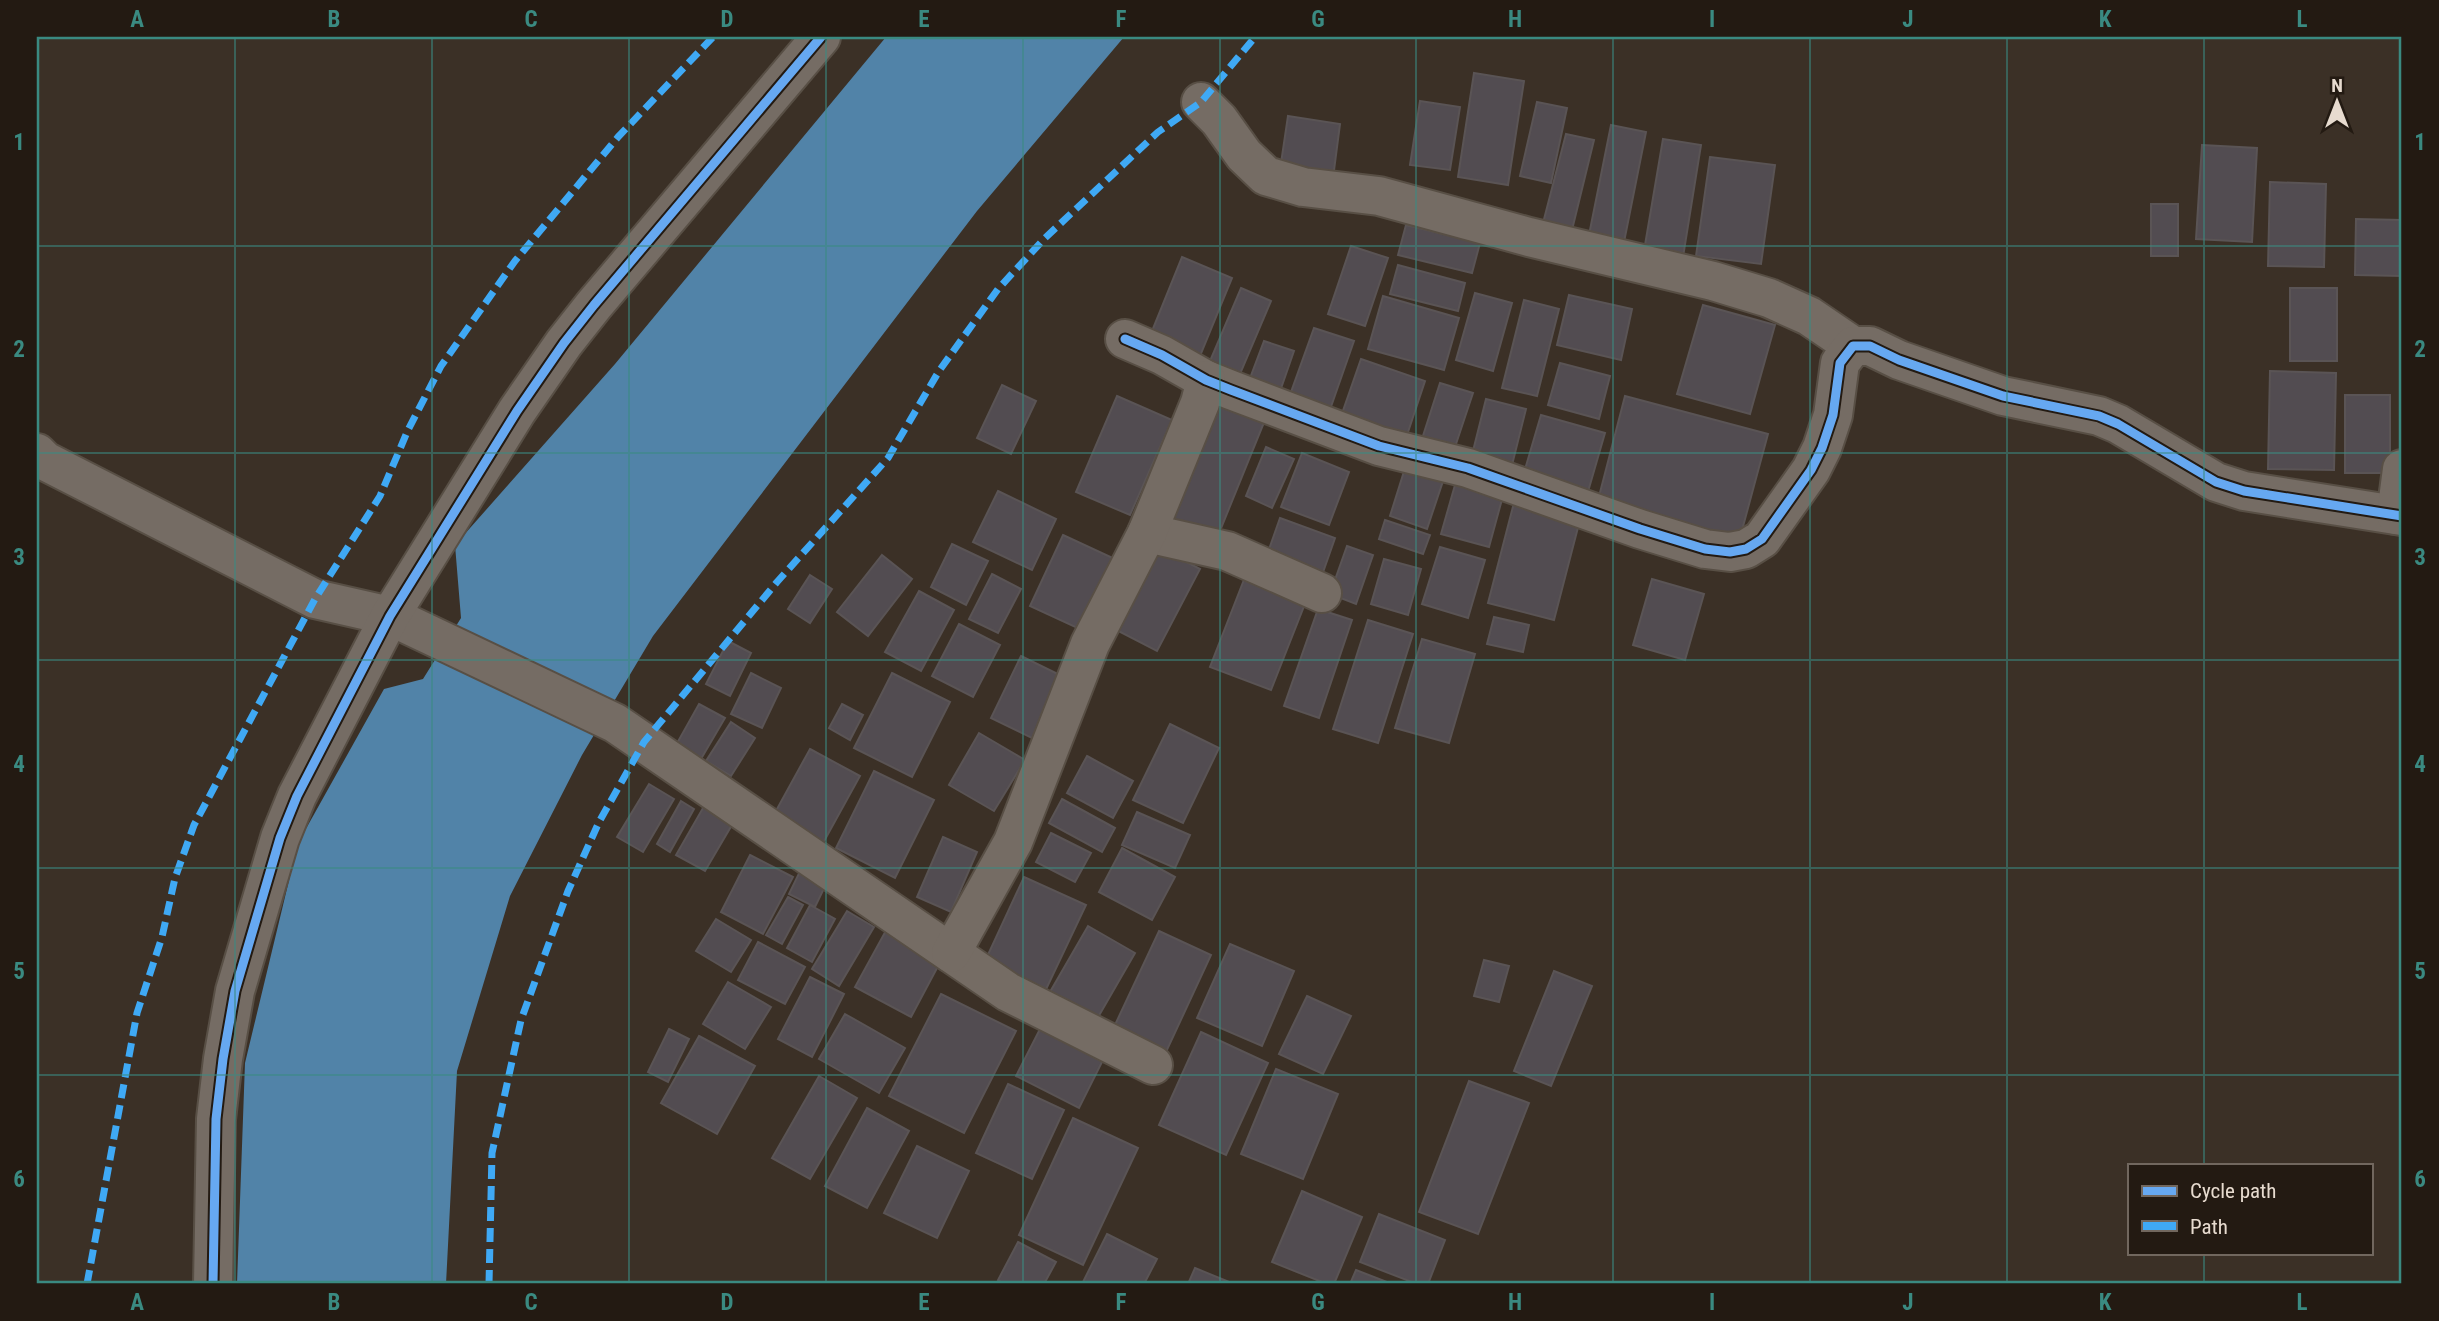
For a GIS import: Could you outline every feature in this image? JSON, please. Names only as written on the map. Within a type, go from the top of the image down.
[{"type":"street","points":[[213,1284],[216,1119],[223,1059],[236,991],[280,838],[298,796],[390,615],[487,457],[564,343],[648,239],[821,37]]},
{"type":"street","points":[[1201,102],[1219,120],[1244,155],[1266,176],[1303,187],[1379,196],[1529,237],[1713,281],[1769,298],[1808,316],[1853,346],[1870,346],[2003,396],[2099,416],[2118,424],[2216,482],[2244,491],[2399,515],[2402,469]]},
{"type":"street","points":[[1125,339],[1162,355],[1206,380],[1379,446],[1468,468],[1704,549],[1730,552],[1746,549],[1762,538],[1811,470],[1833,415],[1840,363],[1853,346]]},
{"type":"street","points":[[951,953],[1013,842],[1090,644],[1147,533],[1200,403],[1206,380]]},
{"type":"street","points":[[37,453],[45,461],[315,599],[390,615],[438,641],[615,723],[1008,992],[1153,1065]]},
{"type":"street","points":[[1147,533],[1227,551],[1322,593]]},
{"type":"water","points":[[886,37],[1124,37],[977,211],[653,636],[582,755],[510,896],[457,1071],[446,1284],[237,1284],[245,1063],[298,843],[384,689],[423,679],[461,618],[455,545],[615,364]]},
{"type":"building","points":[[1474,73],[1524,81],[1508,185],[1458,177]]},
{"type":"building","points":[[1420,101],[1460,107],[1450,170],[1410,165]]},
{"type":"building","points":[[1537,102],[1567,108],[1551,183],[1520,176]]},
{"type":"building","points":[[1288,116],[1340,124],[1333,178],[1280,170]]},
{"type":"building","points":[[1611,125],[1646,132],[1624,242],[1589,235]]},
{"type":"building","points":[[1566,134],[1594,140],[1571,234],[1542,227]]},
{"type":"building","points":[[1663,139],[1701,145],[1683,257],[1644,251]]},
{"type":"building","points":[[2202,145],[2257,148],[2252,242],[2196,239]]},
{"type":"building","points":[[1710,157],[1775,165],[1761,264],[1696,256]]},
{"type":"building","points":[[2270,182],[2326,184],[2324,267],[2268,266]]},
{"type":"building","points":[[2151,204],[2178,204],[2178,256],[2151,256]]},
{"type":"building","points":[[2356,219],[2402,220],[2402,276],[2355,275]]},
{"type":"building","points":[[1406,225],[1480,243],[1472,273],[1398,255]]},
{"type":"building","points":[[1351,246],[1388,258],[1365,326],[1328,314]]},
{"type":"building","points":[[1182,257],[1232,278],[1200,356],[1150,336]]},
{"type":"building","points":[[1398,265],[1465,283],[1458,311],[1390,294]]},
{"type":"building","points":[[1241,288],[1271,301],[1240,374],[1210,361]]},
{"type":"building","points":[[2290,288],[2337,288],[2337,361],[2290,361]]},
{"type":"building","points":[[1475,293],[1512,303],[1493,371],[1456,360]]},
{"type":"building","points":[[1569,295],[1632,309],[1621,360],[1557,345]]},
{"type":"building","points":[[1383,296],[1459,318],[1444,370],[1368,349]]},
{"type":"building","points":[[1524,300],[1559,309],[1537,396],[1502,388]]},
{"type":"building","points":[[1703,305],[1775,325],[1750,414],[1677,394]]},
{"type":"building","points":[[1314,328],[1354,341],[1326,421],[1286,406]]},
{"type":"building","points":[[1264,341],[1294,351],[1277,400],[1246,389]]},
{"type":"building","points":[[1361,359],[1425,381],[1402,450],[1337,428]]},
{"type":"building","points":[[1560,363],[1610,376],[1599,419],[1548,405]]},
{"type":"building","points":[[2270,371],[2336,373],[2334,470],[2268,469]]},
{"type":"building","points":[[1440,383],[1473,393],[1452,456],[1420,445]]},
{"type":"building","points":[[1002,385],[1036,401],[1011,454],[977,438]]},
{"type":"building","points":[[1218,395],[1267,415],[1211,553],[1162,533]]},
{"type":"building","points":[[2345,395],[2390,395],[2390,473],[2345,473]]},
{"type":"building","points":[[1117,396],[1172,420],[1130,515],[1076,492]]},
{"type":"building","points":[[1625,396],[1768,434],[1738,545],[1596,508]]},
{"type":"building","points":[[1486,399],[1526,409],[1510,473],[1470,463]]},
{"type":"building","points":[[1541,415],[1605,433],[1585,502],[1521,483]]},
{"type":"building","points":[[1266,447],[1294,459],[1272,508],[1246,496]]},
{"type":"building","points":[[1302,453],[1349,472],[1329,525],[1281,507]]},
{"type":"building","points":[[1406,465],[1444,478],[1427,529],[1390,516]]},
{"type":"building","points":[[1457,478],[1504,492],[1489,547],[1441,534]]},
{"type":"building","points":[[998,491],[1056,519],[1032,570],[973,542]]},
{"type":"building","points":[[1516,495],[1582,512],[1554,620],[1488,603]]},
{"type":"building","points":[[1280,518],[1335,538],[1321,578],[1266,558]]},
{"type":"building","points":[[1385,520],[1430,535],[1423,554],[1379,539]]},
{"type":"building","points":[[1063,535],[1117,560],[1084,631],[1030,606]]},
{"type":"building","points":[[1145,540],[1200,569],[1157,651],[1101,622]]},
{"type":"building","points":[[952,544],[988,561],[966,605],[931,587]]},
{"type":"building","points":[[1347,546],[1373,555],[1356,604],[1330,594]]},
{"type":"building","points":[[1440,547],[1485,560],[1468,618],[1422,604]]},
{"type":"building","points":[[882,555],[912,579],[868,636],[837,612]]},
{"type":"building","points":[[1384,559],[1421,569],[1408,615],[1371,604]]},
{"type":"building","points":[[1247,572],[1308,596],[1271,690],[1210,667]]},
{"type":"building","points":[[992,574],[1021,589],[998,633],[969,619]]},
{"type":"building","points":[[810,575],[832,589],[810,623],[788,609]]},
{"type":"building","points":[[1652,579],[1704,594],[1685,660],[1633,645]]},
{"type":"building","points":[[919,591],[954,610],[921,671],[885,652]]},
{"type":"building","points":[[1318,609],[1352,620],[1319,718],[1284,706]]},
{"type":"building","points":[[1494,617],[1529,625],[1523,652],[1487,644]]},
{"type":"building","points":[[1368,620],[1413,634],[1378,743],[1333,729]]},
{"type":"building","points":[[959,624],[1000,645],[973,697],[932,676]]},
{"type":"building","points":[[1422,639],[1475,654],[1449,743],[1395,728]]},
{"type":"building","points":[[728,641],[751,653],[730,696],[706,684]]},
{"type":"building","points":[[1021,656],[1068,679],[1038,741],[991,718]]},
{"type":"building","points":[[751,673],[781,688],[762,728],[731,714]]},
{"type":"building","points":[[892,673],[950,702],[912,777],[854,748]]},
{"type":"building","points":[[699,704],[725,718],[701,759],[676,745]]},
{"type":"building","points":[[842,704],[863,715],[850,740],[829,728]]},
{"type":"building","points":[[731,722],[755,738],[731,776],[706,761]]},
{"type":"building","points":[[1170,724],[1219,748],[1183,823],[1133,800]]},
{"type":"building","points":[[979,733],[1025,760],[994,811],[949,785]]},
{"type":"building","points":[[810,749],[860,776],[822,845],[772,818]]},
{"type":"building","points":[[1087,756],[1133,781],[1113,818],[1067,793]]},
{"type":"building","points":[[874,771],[934,800],[895,878],[836,848]]},
{"type":"building","points":[[649,784],[674,799],[643,852],[617,837]]},
{"type":"building","points":[[1062,799],[1115,828],[1102,852],[1049,823]]},
{"type":"building","points":[[681,801],[694,809],[670,852],[657,844]]},
{"type":"building","points":[[707,801],[736,818],[705,871],[676,855]]},
{"type":"building","points":[[1137,812],[1190,835],[1175,868],[1122,845]]},
{"type":"building","points":[[1051,833],[1091,853],[1075,882],[1036,862]]},
{"type":"building","points":[[943,837],[977,852],[951,912],[917,897]]},
{"type":"building","points":[[1122,848],[1175,877],[1152,920],[1099,892]]},
{"type":"building","points":[[750,855],[793,877],[763,934],[721,912]]},
{"type":"building","points":[[804,863],[830,876],[815,907],[789,894]]},
{"type":"building","points":[[1024,877],[1086,905],[1041,1000],[980,972]]},
{"type":"building","points":[[788,897],[803,905],[782,944],[766,935]]},
{"type":"building","points":[[810,905],[835,919],[812,962],[787,948]]},
{"type":"building","points":[[847,911],[874,927],[839,986],[812,969]]},
{"type":"building","points":[[716,919],[751,940],[731,972],[696,951]]},
{"type":"building","points":[[889,925],[944,955],[911,1017],[855,987]]},
{"type":"building","points":[[1088,926],[1135,953],[1097,1019],[1050,992]]},
{"type":"building","points":[[1159,931],[1211,955],[1166,1052],[1114,1027]]},
{"type":"building","points":[[758,942],[805,967],[785,1004],[738,980]]},
{"type":"building","points":[[1230,944],[1294,971],[1262,1046],[1197,1018]]},
{"type":"building","points":[[1484,960],[1509,966],[1499,1002],[1474,996]]},
{"type":"building","points":[[1554,971],[1592,986],[1551,1086],[1514,1071]]},
{"type":"building","points":[[810,977],[844,994],[812,1057],[778,1039]]},
{"type":"building","points":[[728,982],[771,1007],[745,1049],[703,1024]]},
{"type":"building","points":[[941,994],[1016,1031],[964,1133],[889,1096]]},
{"type":"building","points":[[1307,996],[1351,1016],[1323,1074],[1279,1054]]},
{"type":"building","points":[[845,1014],[905,1048],[879,1093],[819,1059]]},
{"type":"building","points":[[669,1029],[689,1039],[668,1082],[648,1072]]},
{"type":"building","points":[[1040,1029],[1103,1060],[1079,1108],[1016,1076]]},
{"type":"building","points":[[1201,1032],[1268,1063],[1226,1155],[1159,1125]]},
{"type":"building","points":[[699,1036],[755,1066],[717,1134],[661,1103]]},
{"type":"building","points":[[1276,1069],[1338,1094],[1303,1179],[1241,1154]]},
{"type":"building","points":[[819,1076],[857,1098],[810,1179],[772,1158]]},
{"type":"building","points":[[1469,1081],[1529,1103],[1478,1234],[1419,1212]]},
{"type":"building","points":[[1008,1084],[1064,1110],[1032,1179],[976,1153]]},
{"type":"building","points":[[867,1108],[909,1131],[867,1208],[825,1186]]},
{"type":"building","points":[[1073,1118],[1138,1148],[1083,1265],[1019,1235]]},
{"type":"building","points":[[917,1146],[969,1171],[937,1238],[884,1213]]},
{"type":"building","points":[[1302,1191],[1362,1217],[1334,1284],[1327,1284],[1272,1262]]},
{"type":"building","points":[[1379,1214],[1445,1240],[1428,1284],[1417,1284],[1360,1262]]},
{"type":"building","points":[[1107,1234],[1157,1259],[1144,1284],[1082,1284]]},
{"type":"building","points":[[1018,1242],[1056,1262],[1044,1284],[1005,1284],[998,1280]]},
{"type":"building","points":[[1195,1268],[1234,1284],[1188,1284]]},
{"type":"building","points":[[1356,1270],[1392,1284],[1350,1284]]},
{"type":"marked path","points":[[87,1284],[137,1013],[162,937],[175,878],[194,825],[315,599],[380,496],[408,430],[441,366],[515,261],[618,137],[713,37]]},
{"type":"marked path","points":[[489,1284],[492,1153],[521,1020],[568,891],[599,822],[644,742],[777,582],[888,458],[939,371],[998,289],[1044,239],[1158,132],[1201,102],[1255,37]]},
{"type":"cycle path","points":[[213,1284],[216,1119],[223,1059],[235,991],[280,838],[297,796],[390,616],[517,411],[594,305],[821,37]]},
{"type":"cycle path","points":[[1125,339],[1162,355],[1206,380],[1379,446],[1468,468],[1705,549],[1730,552],[1746,549],[1762,539],[1811,470],[1822,448],[1833,415],[1840,363],[1853,346],[1870,346],[1899,360],[2003,396],[2099,416],[2118,424],[2216,482],[2244,491],[2402,516]]}]
